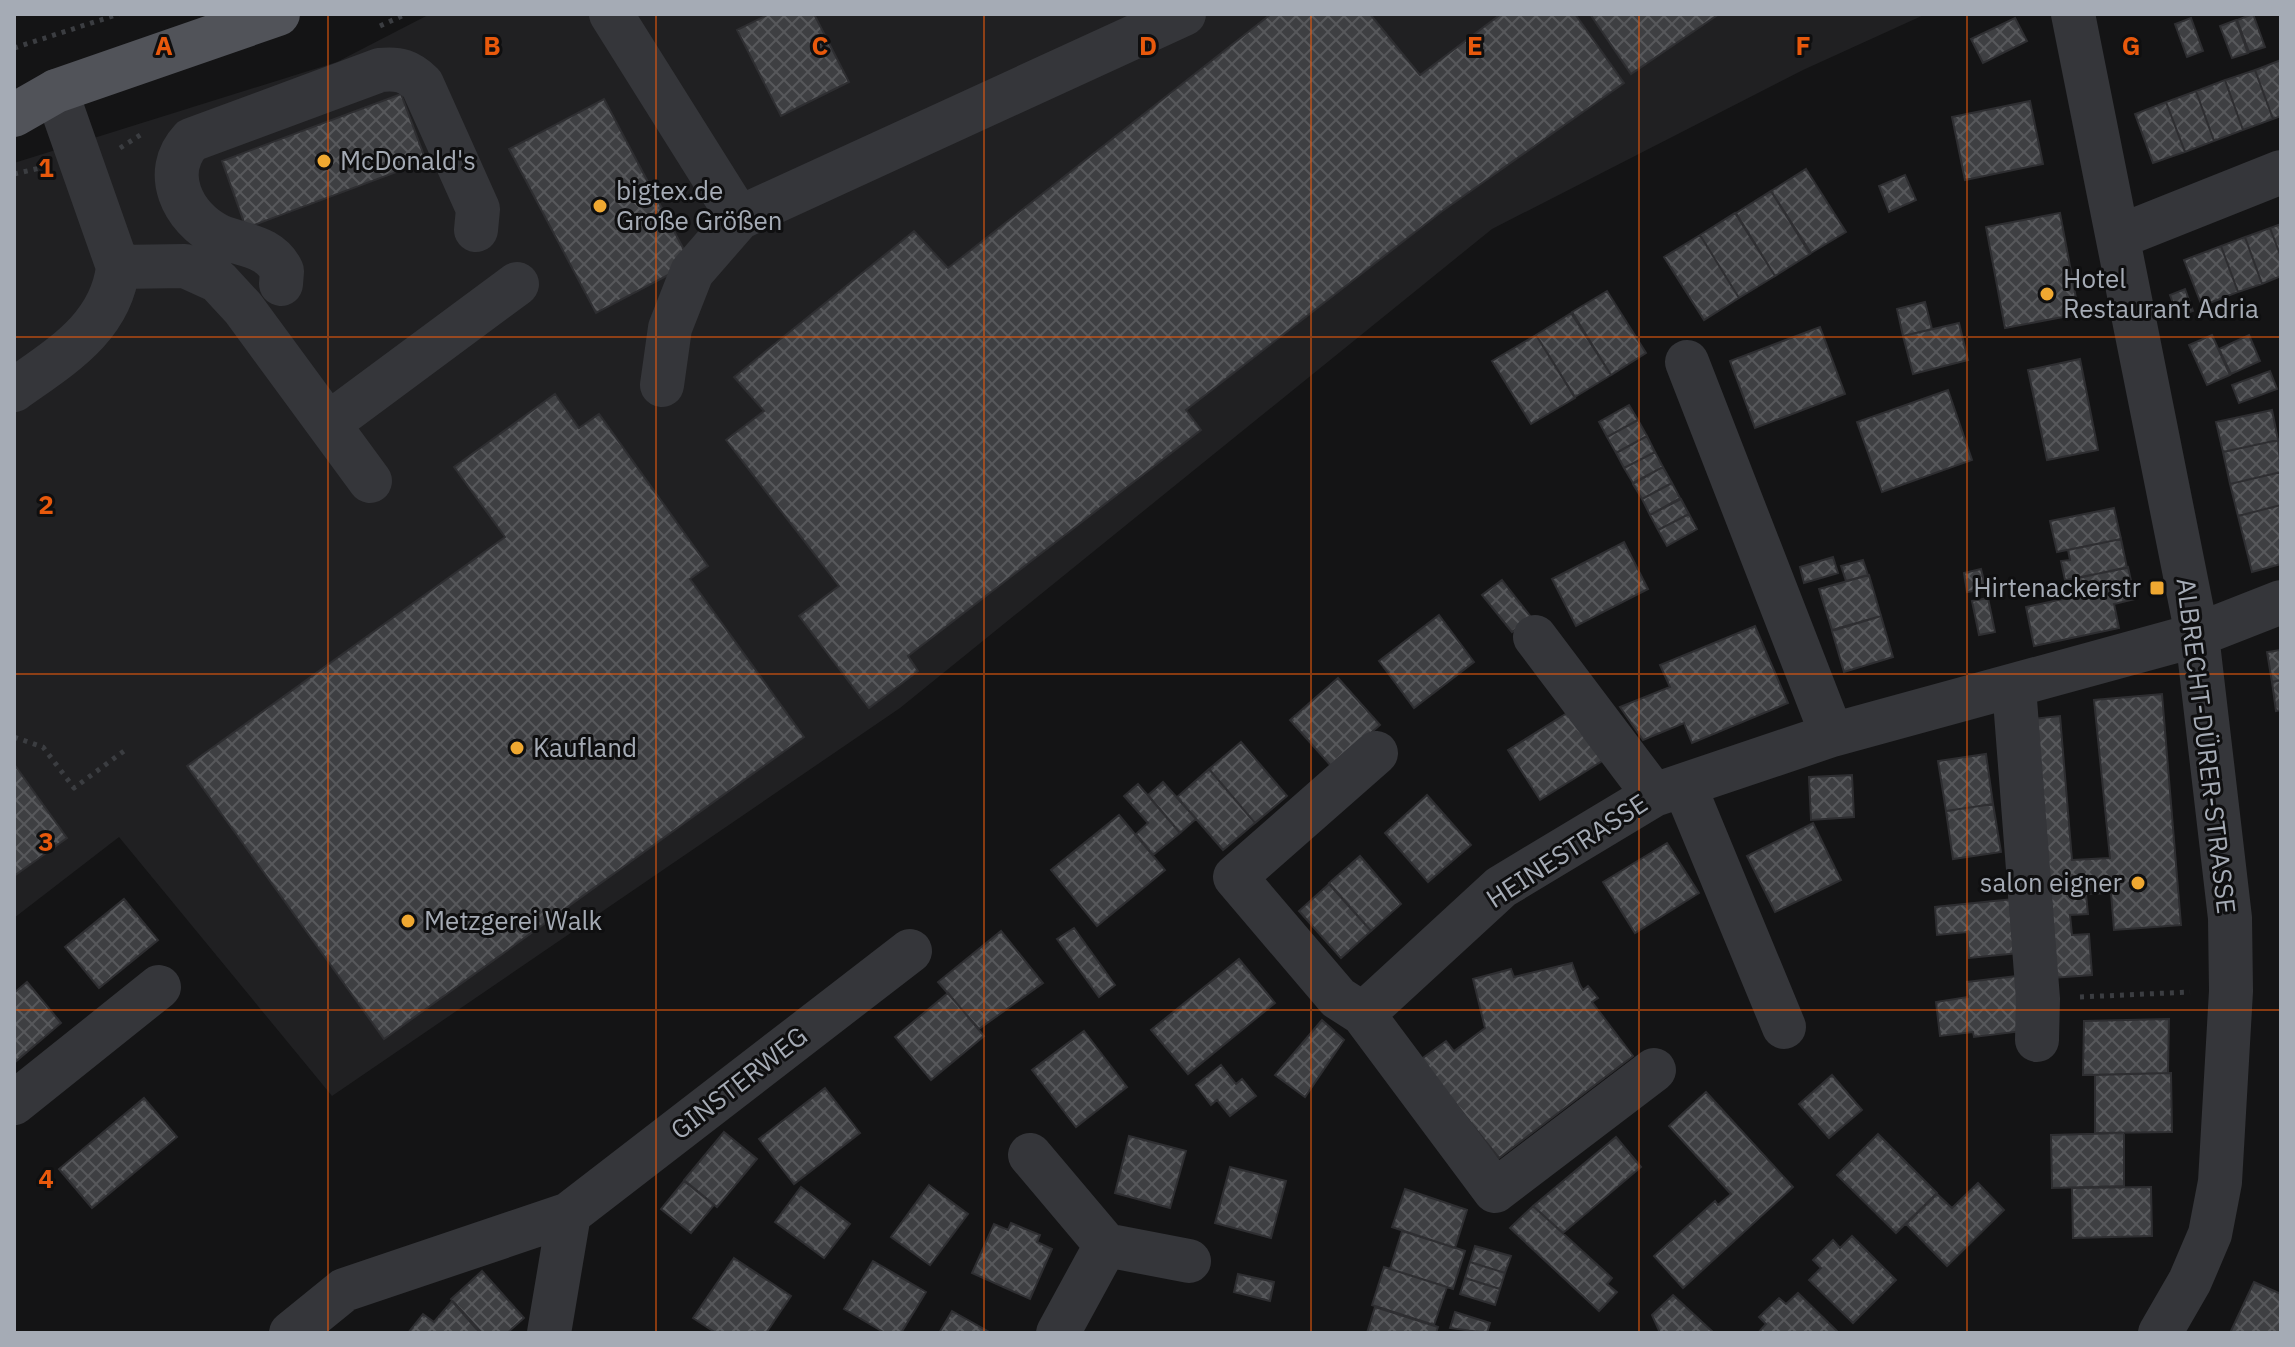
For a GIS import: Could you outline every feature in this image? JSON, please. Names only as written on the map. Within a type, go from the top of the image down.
[{"type":"main road","points":[[14,115],[35,93],[278,14]]},
{"type":"street","points":[[611,14],[739,218]]},
{"type":"street","points":[[662,385],[670,328],[692,272],[739,218],[1184,14]]},
{"type":"street","name":"ALBRECHT-DÜRER-STRASSE","points":[[2073,14],[2197,635],[2230,918],[2231,991],[2220,1182],[2210,1234],[2190,1281],[2161,1333]]},
{"type":"street","points":[[281,284],[282,271],[271,255],[219,236],[204,227],[187,208],[176,184],[175,166],[180,152],[191,140],[380,70],[410,72],[422,84],[478,209],[476,230]]},
{"type":"street","points":[[14,390],[72,349],[92,328],[107,308],[118,267],[35,93]]},
{"type":"street","points":[[2118,237],[2281,172]]},
{"type":"street","points":[[118,267],[185,266],[218,281],[243,308],[370,481]]},
{"type":"street","points":[[328,424],[517,284]]},
{"type":"street","points":[[1687,362],[1743,513],[1832,735]]},
{"type":"street","name":"HEINESTRASSE","points":[[1363,1014],[1501,887],[1669,790],[1832,735],[2197,635],[2281,602]]},
{"type":"street","points":[[1535,637],[1669,790],[1784,1027]]},
{"type":"street","points":[[2014,687],[2037,1020]]},
{"type":"street","points":[[1376,753],[1235,877],[1338,998],[1363,1014],[1495,1191],[1654,1070]]},
{"type":"street","name":"GINSTERWEG","points":[[291,1333],[344,1290],[569,1214],[910,951]]},
{"type":"street","points":[[14,1103],[159,987]]},
{"type":"street","points":[[1030,1155],[1106,1245],[1189,1261]]},
{"type":"street","points":[[549,1333],[569,1214]]},
{"type":"street","points":[[1058,1333],[1106,1245]]},
{"type":"path","points":[[14,48],[119,14]]},
{"type":"path","points":[[14,737],[43,747],[74,788],[128,748]]},
{"type":"path","points":[[2037,1020],[2231,991]]},
{"type":"shaded area","points":[[430,14],[1926,14],[1803,70],[1492,229],[900,708],[332,1096],[119,837],[14,918],[14,163],[337,62]]},
{"type":"building","points":[[769,14],[814,14],[849,82],[781,116],[737,30]]},
{"type":"building","points":[[1271,14],[1370,14],[1420,75],[1501,14],[1575,14],[1624,83],[1441,212],[1186,410],[1201,430],[908,656],[918,671],[869,708],[799,616],[839,586],[726,440],[764,411],[734,377],[914,231],[948,268]]},
{"type":"building","points":[[1590,14],[1719,14],[1631,74]]},
{"type":"building","points":[[2253,14],[2265,47],[2249,52],[2237,20]]},
{"type":"building","points":[[2015,18],[2027,41],[1983,63],[1971,39]]},
{"type":"building","points":[[2191,18],[2203,51],[2187,57],[2175,24]]},
{"type":"building","points":[[2236,20],[2248,53],[2232,58],[2220,26]]},
{"type":"building","points":[[2281,60],[2281,116],[2273,119],[2255,70]]},
{"type":"building","points":[[2255,70],[2273,119],[2243,130],[2225,80]]},
{"type":"building","points":[[2225,80],[2243,130],[2214,141],[2196,91]]},
{"type":"building","points":[[2196,91],[2214,141],[2185,152],[2166,102]]},
{"type":"building","name":"McDonald's","points":[[401,94],[426,161],[246,228],[222,161]]},
{"type":"building","name":"bigtex.de Große Größen","points":[[604,99],[691,263],[596,313],[509,149]]},
{"type":"building","points":[[2030,101],[2043,164],[1965,180],[1952,117]]},
{"type":"building","points":[[2166,102],[2185,152],[2153,163],[2135,114]]},
{"type":"building","points":[[1806,169],[1846,232],[1811,253],[1771,191]]},
{"type":"building","points":[[1905,175],[1916,200],[1889,212],[1879,186]]},
{"type":"building","points":[[1771,191],[1810,254],[1775,276],[1736,213]]},
{"type":"building","points":[[1735,213],[1775,276],[1739,298],[1700,235]]},
{"type":"building","points":[[2060,213],[2079,314],[2005,328],[1986,227]]},
{"type":"building","points":[[2281,224],[2281,257],[2270,228]]},
{"type":"building","points":[[2270,228],[2281,257],[2281,276],[2262,284],[2245,237]]},
{"type":"building","points":[[1700,235],[1739,298],[1704,320],[1664,257]]},
{"type":"building","points":[[2245,237],[2262,284],[2238,292],[2221,246]]},
{"type":"building","points":[[2221,246],[2238,292],[2202,306],[2184,260]]},
{"type":"building","points":[[2185,289],[2193,311],[2178,316],[2170,295]]},
{"type":"building","points":[[1607,291],[1646,353],[1611,375],[1572,312]]},
{"type":"building","points":[[1925,302],[1932,329],[1903,336],[1897,309]]},
{"type":"building","points":[[1571,313],[1611,375],[1575,397],[1536,335]]},
{"type":"building","points":[[1959,323],[1968,360],[1913,374],[1903,336]]},
{"type":"building","points":[[1820,327],[1845,394],[1755,428],[1730,361]]},
{"type":"building","points":[[1536,335],[1575,398],[1531,424],[1492,361]]},
{"type":"building","points":[[2212,335],[2230,375],[2207,385],[2189,345]]},
{"type":"building","points":[[2249,335],[2260,361],[2231,374],[2219,349]]},
{"type":"building","points":[[2080,359],[2098,450],[2047,460],[2028,370]]},
{"type":"building","points":[[2270,371],[2277,389],[2239,403],[2232,385]]},
{"type":"building","points":[[1948,390],[1972,460],[1882,492],[1857,422]]},
{"type":"building","points":[[555,394],[579,428],[599,414],[708,566],[690,579],[804,737],[384,1039],[187,766],[505,537],[454,467]]},
{"type":"building","points":[[1629,405],[1638,420],[1607,437],[1599,422]]},
{"type":"building","points":[[2272,410],[2278,440],[2223,452],[2216,422]]},
{"type":"building","points":[[1638,420],[1647,436],[1616,453],[1607,437]]},
{"type":"building","points":[[1647,436],[1655,452],[1624,468],[1616,453]]},
{"type":"building","points":[[2278,440],[2281,472],[2230,484],[2223,452]]},
{"type":"building","points":[[1655,452],[1663,467],[1633,483],[1624,468]]},
{"type":"building","points":[[1663,467],[1672,483],[1642,499],[1633,484]]},
{"type":"building","points":[[2281,472],[2281,505],[2238,516],[2230,484]]},
{"type":"building","points":[[1672,483],[1680,498],[1650,515],[1642,499]]},
{"type":"building","points":[[1681,499],[1689,514],[1658,530],[1650,515]]},
{"type":"building","points":[[2281,505],[2281,564],[2252,572],[2238,516]]},
{"type":"building","points":[[2114,508],[2121,539],[2057,552],[2050,521]]},
{"type":"building","points":[[1689,514],[1697,529],[1667,546],[1658,530]]},
{"type":"building","points":[[2121,539],[2127,568],[2065,580],[2061,561],[2070,560],[2068,550]]},
{"type":"building","points":[[1624,542],[1648,589],[1576,626],[1552,579]]},
{"type":"building","points":[[1833,557],[1838,573],[1804,583],[1800,567]]},
{"type":"building","points":[[1863,560],[1868,575],[1846,581],[1841,566]]},
{"type":"building","points":[[2128,567],[2135,599],[2114,604],[2119,628],[2034,646],[2026,607],[2077,596],[2074,579]]},
{"type":"building","points":[[1981,569],[1986,589],[1967,592],[1964,573]]},
{"type":"building","points":[[1869,575],[1881,616],[1832,630],[1819,589]]},
{"type":"building","points":[[1502,580],[1531,617],[1512,632],[1482,595]]},
{"type":"building","points":[[1988,598],[1995,632],[1979,635],[1972,601]]},
{"type":"building","points":[[1439,615],[1474,662],[1414,708],[1379,661]]},
{"type":"building","points":[[1881,616],[1893,657],[1844,672],[1832,631]]},
{"type":"building","points":[[1755,626],[1788,703],[1692,743],[1684,723],[1643,740],[1620,707],[1670,687],[1660,665]]},
{"type":"building","points":[[2281,650],[2281,680],[2272,682],[2267,652]]},
{"type":"building","points":[[1338,678],[1380,725],[1332,767],[1290,720]]},
{"type":"building","points":[[2281,680],[2281,710],[2276,711],[2272,682]]},
{"type":"building","points":[[2162,694],[2181,925],[2114,930],[2111,893],[2086,894],[2088,914],[2070,915],[2072,935],[2089,934],[2092,975],[2052,978],[2032,719],[2060,716],[2072,860],[2110,858],[2094,700]]},
{"type":"building","points":[[1575,708],[1607,758],[1540,800],[1508,750]]},
{"type":"building","points":[[1241,742],[1287,796],[1255,823],[1209,769]]},
{"type":"building","points":[[1986,754],[1993,804],[1946,811],[1938,761]]},
{"type":"building","points":[[14,764],[67,838],[14,876]]},
{"type":"building","points":[[1209,769],[1255,823],[1223,850],[1177,797]]},
{"type":"building","points":[[1852,775],[1854,817],[1811,820],[1809,777]]},
{"type":"building","points":[[1163,782],[1196,819],[1180,833],[1148,795]]},
{"type":"building","points":[[1138,784],[1180,833],[1153,855],[1136,834],[1148,823],[1124,796]]},
{"type":"building","points":[[1427,795],[1471,845],[1428,882],[1385,833]]},
{"type":"building","points":[[1993,804],[2001,852],[1953,859],[1946,811]]},
{"type":"building","points":[[1119,815],[1165,870],[1097,926],[1051,870]]},
{"type":"building","points":[[1813,823],[1841,880],[1775,912],[1747,856]]},
{"type":"building","points":[[1667,843],[1699,893],[1635,933],[1603,882]]},
{"type":"building","points":[[1360,856],[1401,904],[1371,931],[1329,883]]},
{"type":"building","points":[[1329,884],[1371,931],[1341,958],[1299,911]]},
{"type":"building","points":[[124,899],[158,940],[99,988],[65,947]]},
{"type":"building","points":[[2013,899],[2019,953],[1969,958],[1967,932],[1937,935],[1935,907]]},
{"type":"building","points":[[1074,928],[1115,985],[1099,997],[1057,939]]},
{"type":"building","points":[[1001,931],[1043,983],[979,1029],[938,982]]},
{"type":"building","points":[[1239,959],[1275,1003],[1188,1074],[1151,1030]]},
{"type":"building","points":[[1572,963],[1583,990],[1588,986],[1598,998],[1592,1002],[1633,1056],[1499,1158],[1420,1060],[1446,1041],[1454,1051],[1485,1028],[1473,979],[1511,969],[1514,977]]},
{"type":"building","points":[[2016,976],[2023,1031],[1974,1037],[1973,1032],[1940,1036],[1936,1002],[1968,997],[1967,982]]},
{"type":"building","points":[[27,982],[61,1023],[14,1063],[14,993]]},
{"type":"building","points":[[948,993],[984,1036],[931,1080],[895,1037]]},
{"type":"building","points":[[2169,1019],[2168,1073],[2083,1075],[2084,1021]]},
{"type":"building","points":[[1322,1020],[1344,1040],[1305,1097],[1275,1075]]},
{"type":"building","points":[[1084,1031],[1127,1087],[1076,1127],[1032,1070]]},
{"type":"building","points":[[1221,1065],[1236,1084],[1242,1079],[1256,1096],[1230,1116],[1217,1100],[1211,1105],[1196,1085]]},
{"type":"building","points":[[2171,1073],[2172,1132],[2095,1133],[2095,1075]]},
{"type":"building","points":[[1832,1075],[1862,1110],[1829,1138],[1799,1104]]},
{"type":"building","points":[[825,1088],[860,1133],[794,1184],[759,1139]]},
{"type":"building","points":[[1706,1092],[1793,1187],[1683,1288],[1654,1256],[1715,1201],[1718,1205],[1731,1194],[1669,1126]]},
{"type":"building","points":[[144,1098],[177,1137],[92,1208],[59,1169]]},
{"type":"building","points":[[724,1132],[757,1159],[717,1207],[684,1180]]},
{"type":"building","points":[[2124,1133],[2124,1186],[2052,1188],[2051,1135]]},
{"type":"building","points":[[1878,1134],[1937,1193],[1896,1233],[1837,1175]]},
{"type":"building","points":[[1129,1136],[1186,1151],[1170,1208],[1115,1193]]},
{"type":"building","points":[[1616,1137],[1641,1167],[1563,1233],[1533,1206]]},
{"type":"building","points":[[1230,1167],[1286,1181],[1271,1238],[1215,1223]]},
{"type":"building","points":[[684,1181],[714,1205],[691,1233],[661,1209]]},
{"type":"building","points":[[1978,1183],[2004,1210],[1947,1266],[1906,1224],[1937,1194],[1952,1208]]},
{"type":"building","points":[[929,1185],[968,1214],[930,1265],[891,1237]]},
{"type":"building","points":[[801,1187],[850,1224],[824,1258],[775,1222]]},
{"type":"building","points":[[2151,1187],[2152,1236],[2073,1238],[2072,1188]]},
{"type":"building","points":[[1405,1189],[1467,1210],[1455,1248],[1392,1227]]},
{"type":"building","points":[[1533,1206],[1612,1278],[1607,1284],[1617,1292],[1599,1311],[1510,1228]]},
{"type":"building","points":[[1011,1223],[1040,1235],[1037,1242],[1052,1249],[1030,1299],[972,1273],[994,1224],[1008,1230]]},
{"type":"building","points":[[1402,1231],[1465,1251],[1453,1289],[1390,1269]]},
{"type":"building","points":[[1852,1236],[1896,1280],[1853,1323],[1809,1280],[1821,1268],[1813,1260],[1833,1240],[1840,1248]]},
{"type":"building","points":[[1475,1246],[1511,1256],[1505,1273],[1470,1262]]},
{"type":"building","points":[[734,1258],[791,1296],[766,1333],[716,1333],[693,1318]]},
{"type":"building","points":[[873,1261],[926,1292],[901,1333],[885,1333],[844,1309]]},
{"type":"building","points":[[1470,1262],[1505,1273],[1500,1289],[1465,1278]]},
{"type":"building","points":[[1384,1267],[1447,1287],[1434,1325],[1372,1305]]},
{"type":"building","points":[[482,1271],[524,1318],[507,1333],[482,1333],[451,1299]]},
{"type":"building","points":[[1238,1274],[1274,1282],[1270,1301],[1234,1292]]},
{"type":"building","points":[[1465,1278],[1500,1289],[1495,1305],[1460,1294]]},
{"type":"building","points":[[2254,1282],[2281,1294],[2281,1333],[2230,1333]]},
{"type":"building","points":[[1798,1293],[1839,1333],[1758,1333],[1766,1324],[1759,1317],[1779,1298],[1786,1304]]},
{"type":"building","points":[[1673,1295],[1714,1333],[1660,1333],[1652,1315]]},
{"type":"building","points":[[452,1301],[480,1333],[408,1333],[423,1314],[434,1322]]},
{"type":"building","points":[[1375,1307],[1438,1327],[1436,1333],[1367,1333]]},
{"type":"building","points":[[952,1311],[991,1333],[939,1333]]},
{"type":"building","points":[[1455,1312],[1490,1323],[1487,1333],[1450,1328]]},
{"type":"place","name":"McDonald's","points":[[324,161]]},
{"type":"place","name":"bigtex.de Große Größen","points":[[600,206]]},
{"type":"place","name":"Hotel Restaurant Adria","points":[[2047,294]]},
{"type":"place","name":"Hirtenackerstr","points":[[2157,588]]},
{"type":"place","name":"Kaufland","points":[[517,748]]},
{"type":"place","name":"salon eigner","points":[[2138,883]]},
{"type":"place","name":"Metzgerei Walk","points":[[408,921]]}]
